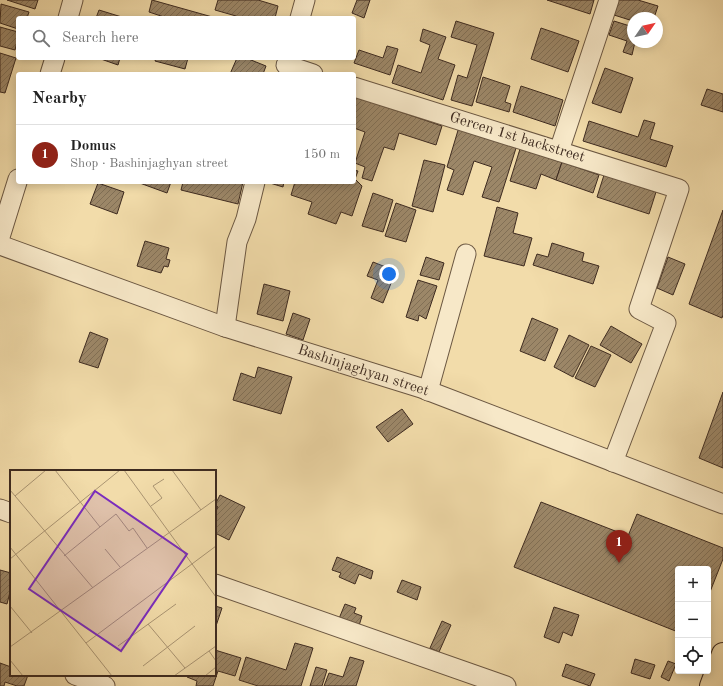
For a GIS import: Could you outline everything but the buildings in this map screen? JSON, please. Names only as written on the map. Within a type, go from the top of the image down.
[{"type":"highway","points":[[711,686],[723,654]]},
{"type":"street","points":[[69,16],[74,0]]},
{"type":"street","points":[[301,16],[305,0]]},
{"type":"street","points":[[559,151],[609,0]]},
{"type":"street","points":[[51,72],[55,60]]},
{"type":"street","points":[[286,66],[306,72]]},
{"type":"street","name":"Gercen 1st backstreet","points":[[356,88],[679,189],[639,309],[666,323],[613,462]]},
{"type":"street","points":[[0,236],[16,184]]},
{"type":"street","points":[[225,327],[237,242],[246,219],[255,184]]},
{"type":"street","name":"Bashinjaghyan street","points":[[0,245],[225,327],[428,391],[723,504]]},
{"type":"street","points":[[428,391],[466,254]]},
{"type":"street","points":[[0,509],[10,513]]},
{"type":"street","points":[[216,584],[506,686]]},
{"type":"street","points":[[78,676],[105,686]]},
{"type":"place","name":"Domus","points":[[619,563]]}]
